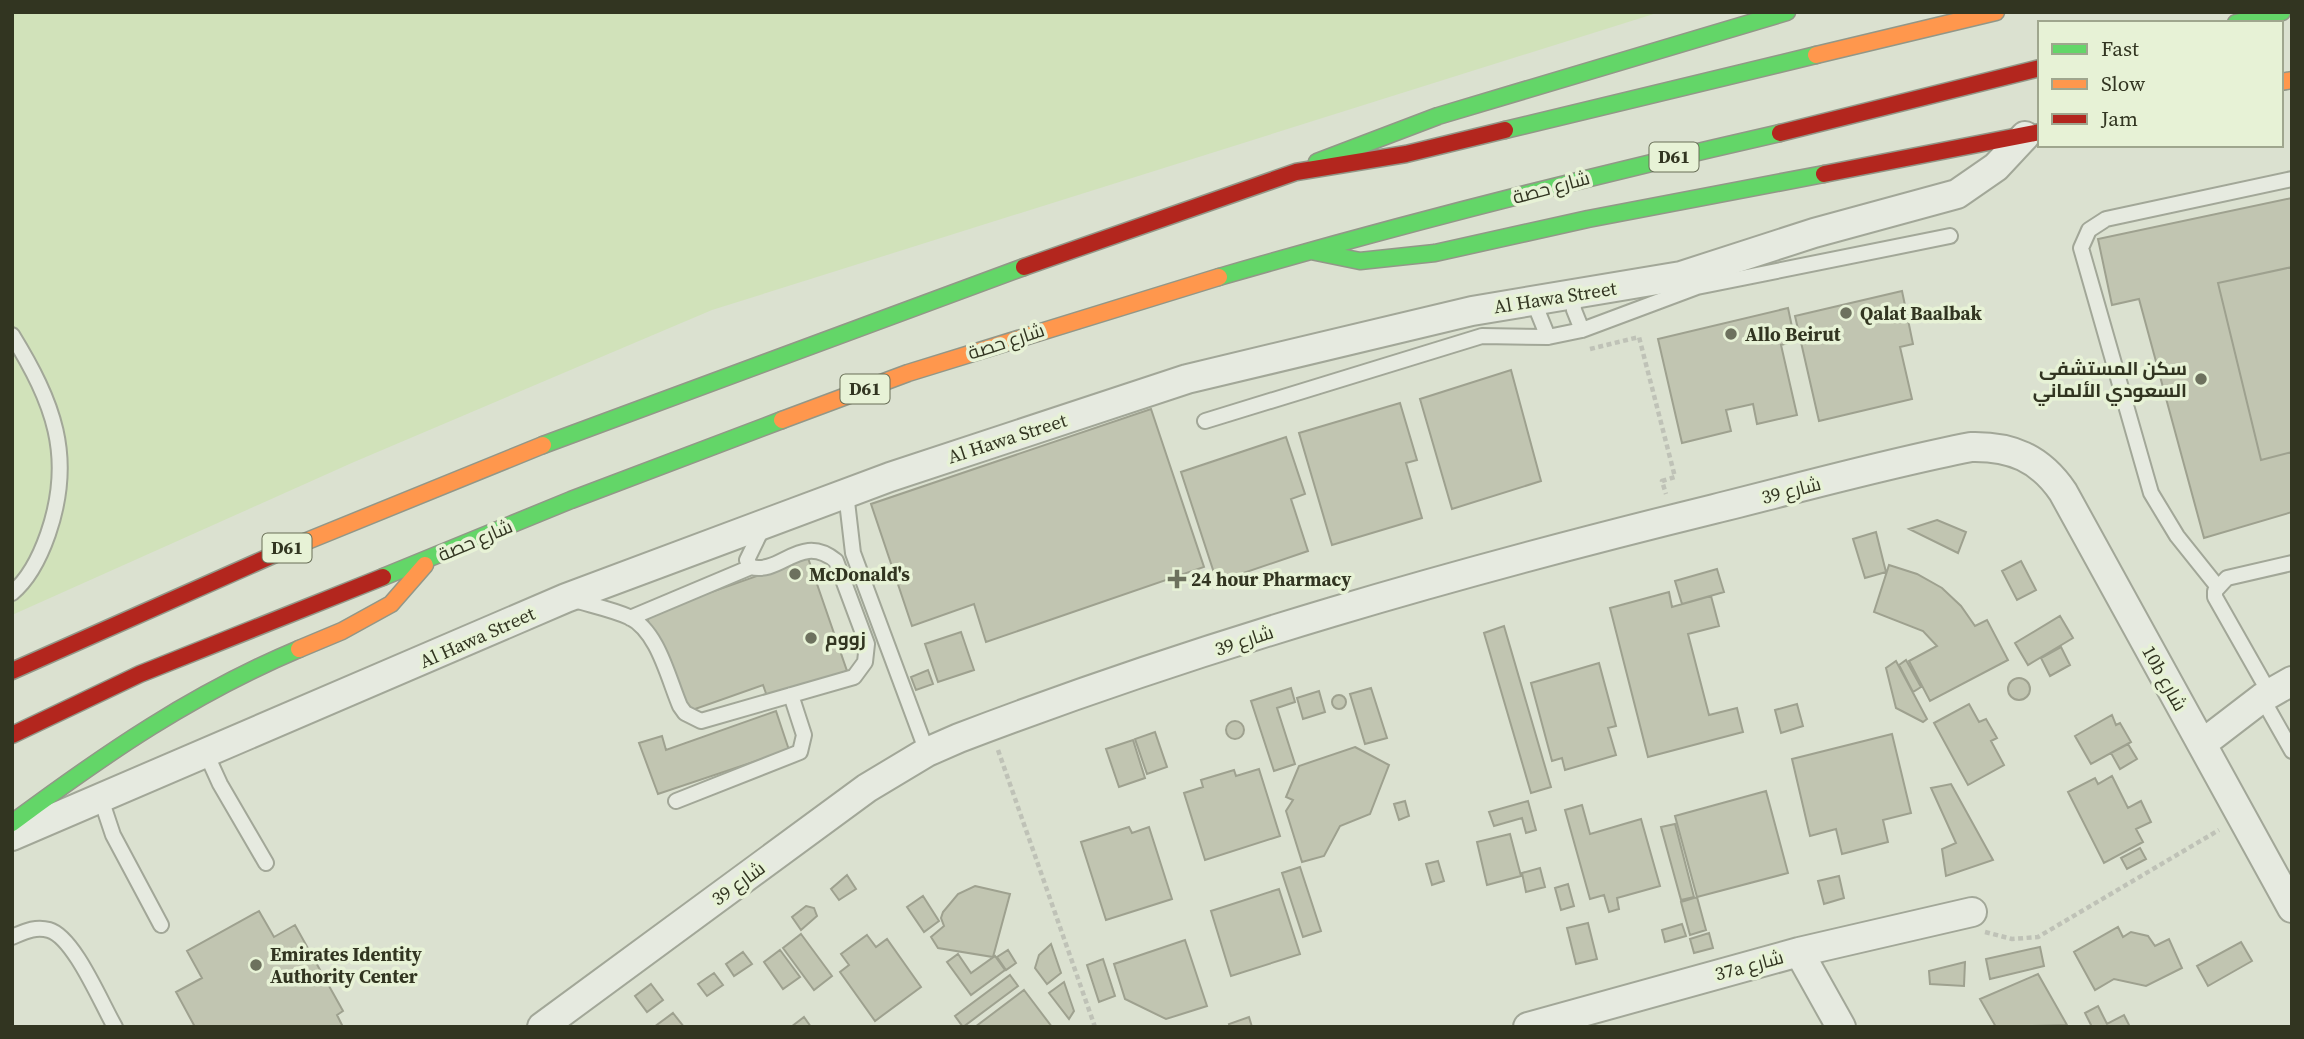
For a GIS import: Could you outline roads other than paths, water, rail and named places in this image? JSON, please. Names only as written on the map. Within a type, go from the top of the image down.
[{"type":"main road","points":[[1296,172],[1366,141],[1437,116],[1787,12]]},
{"type":"main road","name":"D61","points":[[12,671],[265,558],[566,435],[943,295],[1296,172],[1406,154],[1996,12]]},
{"type":"main road","points":[[2244,21],[2282,12]]},
{"type":"main road","name":"شارع حصة","points":[[12,735],[140,674],[287,613],[430,559],[571,500],[908,373],[1101,311],[1311,251],[1592,176],[1799,129],[2038,69]]},
{"type":"main road","points":[[1311,251],[1360,261],[1435,253],[1588,219],[2032,134]]},
{"type":"main road","points":[[12,823],[115,747],[156,721],[239,674],[342,631],[391,604],[430,559]]},
{"type":"street","name":"Al Hawa Street","points":[[12,836],[566,598],[846,493],[1187,379],[1472,310],[1681,276],[1814,233],[1957,194],[1996,166],[2032,134]]},
{"type":"street","name":"شارع 39","points":[[542,1027],[867,788],[927,752],[989,726],[1322,615],[1502,563],[1971,447],[1999,448],[2027,456]]},
{"type":"street","name":"10b شارع","points":[[2027,456],[2053,478],[2063,492],[2292,908]]},
{"type":"street","points":[[2196,733],[2274,691]]},
{"type":"street","name":"37a شارع","points":[[1528,1027],[1799,951],[1965,914]]},
{"type":"street","points":[[1799,951],[1841,1027]]},
{"type":"lane","points":[[2217,586],[2177,536],[2151,494],[2081,248],[2089,230],[2106,219],[2292,179]]},
{"type":"lane","points":[[1205,421],[1482,336],[1548,337],[1582,330],[1697,288],[1950,236]]},
{"type":"lane","points":[[1573,293],[1574,310],[1582,330]]},
{"type":"lane","points":[[1533,300],[1548,337]]},
{"type":"lane","points":[[12,335],[34,371],[54,413],[62,459],[58,506],[42,550],[12,593]]},
{"type":"lane","points":[[846,493],[853,553],[927,752]]},
{"type":"lane","points":[[751,567],[747,559],[766,521]]},
{"type":"lane","points":[[566,598],[630,618],[652,640],[680,706],[692,718],[710,720],[854,677],[865,662],[867,644],[836,561],[828,555],[810,550],[760,568],[751,567],[630,618]]},
{"type":"lane","points":[[2292,563],[2227,578],[2217,586],[2215,597],[2274,691],[2292,751]]},
{"type":"lane","points":[[676,801],[800,752],[804,735],[792,695]]},
{"type":"lane","points":[[205,751],[220,784],[265,863]]},
{"type":"lane","points":[[101,799],[113,835],[161,925]]},
{"type":"lane","points":[[12,937],[38,928],[49,930],[67,941],[115,1027]]},
{"type":"place","name":"Qalat Baalbak","points":[[1846,313]]},
{"type":"place","name":"Allo Beirut","points":[[1731,334]]},
{"type":"place","name":"سكن المستشفى السعودي الألماني","points":[[2201,379]]},
{"type":"place","name":"McDonald's","points":[[795,574]]},
{"type":"place","name":"24 hour Pharmacy","points":[[1177,579]]},
{"type":"place","name":"زووم","points":[[811,638]]},
{"type":"place","name":"Emirates Identity Authority Center","points":[[256,965]]}]
